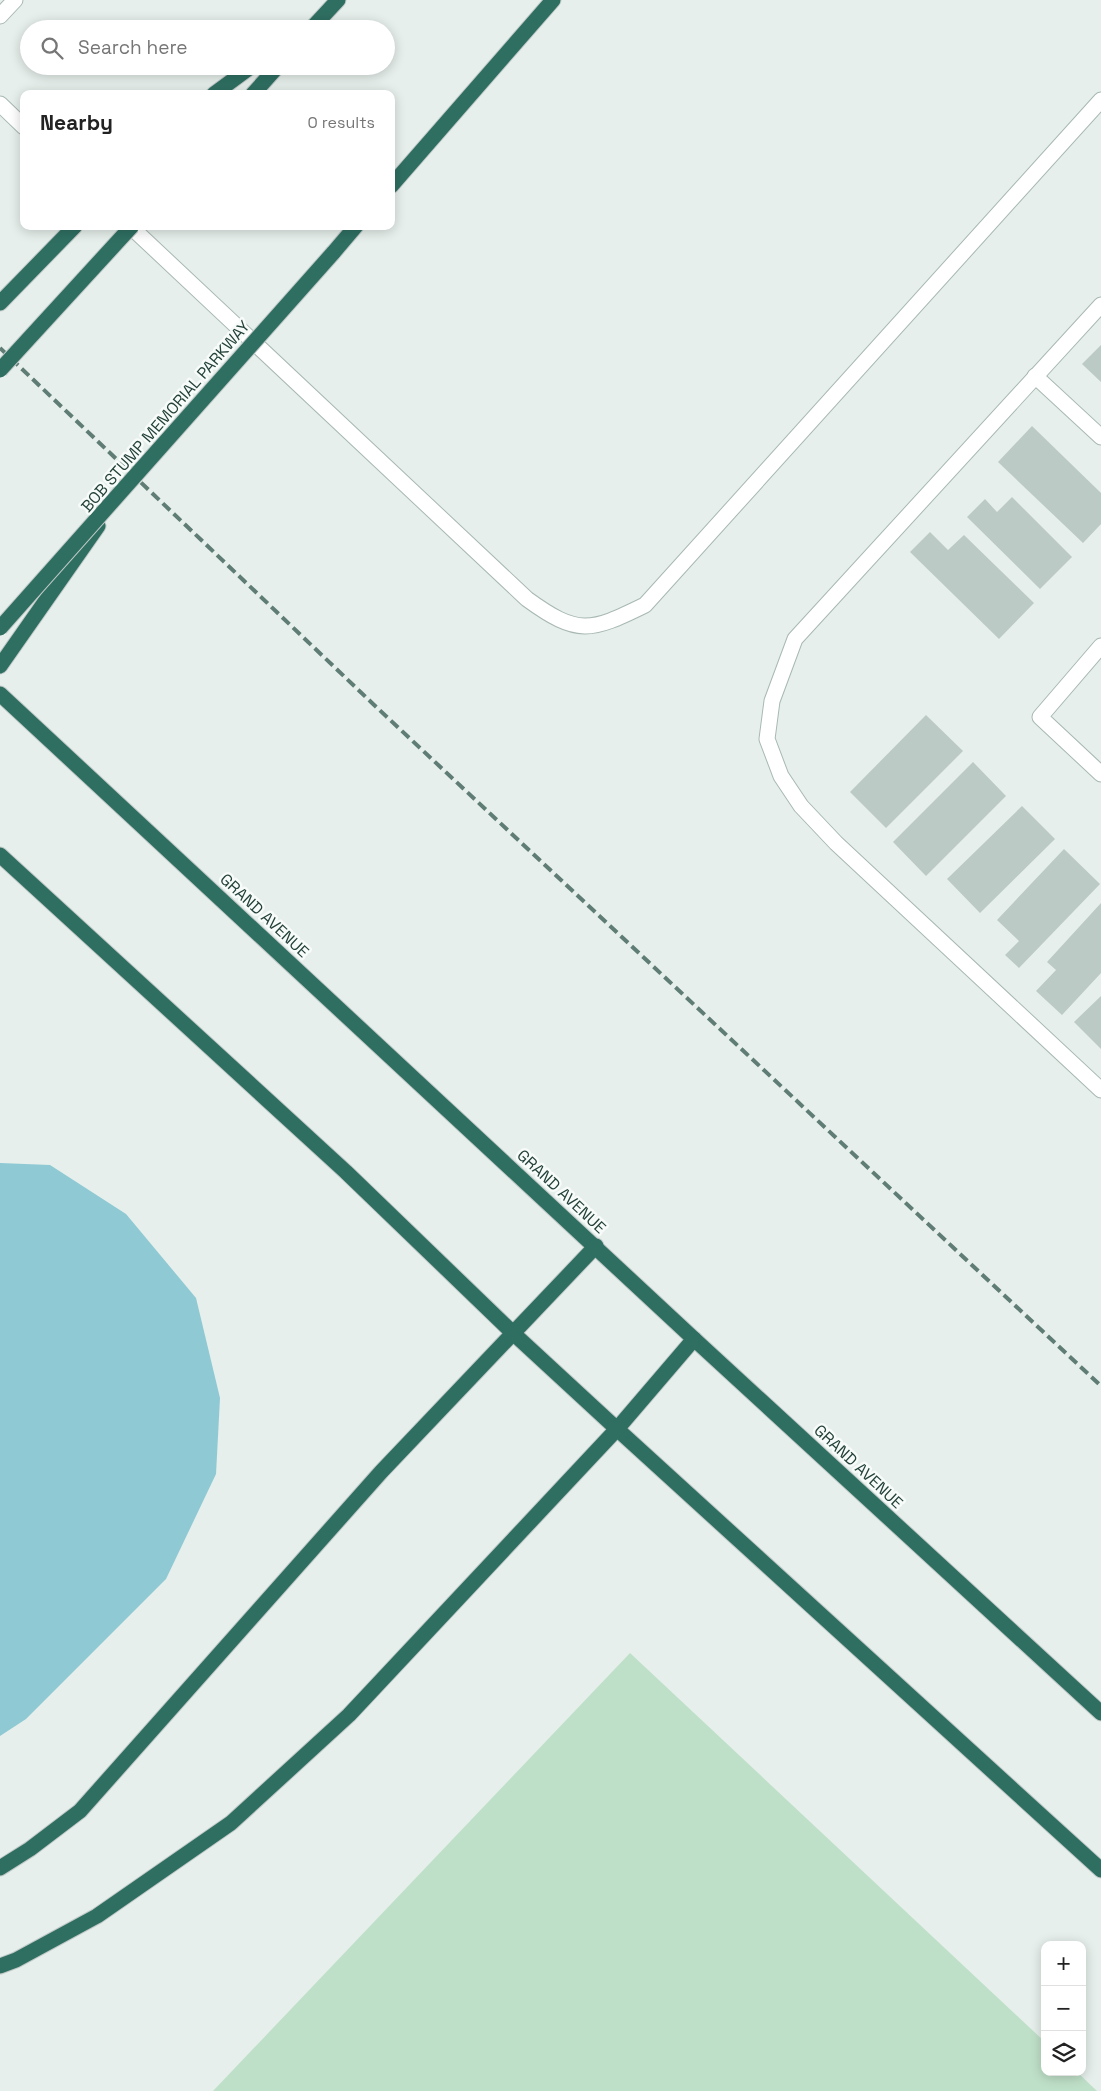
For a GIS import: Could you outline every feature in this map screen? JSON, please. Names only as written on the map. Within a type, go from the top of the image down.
[{"type":"highway","points":[[319,20],[338,0]]},
{"type":"highway","points":[[395,181],[553,0]]},
{"type":"highway","points":[[316,20],[326,13]]},
{"type":"highway","points":[[219,90],[240,75]]},
{"type":"highway","points":[[257,90],[270,75]]},
{"type":"highway","points":[[0,303],[71,230]]},
{"type":"highway","points":[[0,370],[127,230]]},
{"type":"highway","name":"BOB STUMP MEMORIAL PARKWAY","points":[[0,628],[353,230]]},
{"type":"highway","points":[[0,666],[118,497]]},
{"type":"highway","name":"GRAND AVENUE","points":[[0,694],[694,1338],[1101,1712]]},
{"type":"highway","points":[[0,855],[339,1165],[514,1334],[617,1429],[1101,1870]]},
{"type":"highway","points":[[0,1868],[30,1850],[80,1810],[381,1472],[596,1246]]},
{"type":"highway","points":[[0,1966],[16,1960],[96,1916],[231,1823],[349,1715],[617,1429],[694,1338]]},
{"type":"street","points":[[0,16],[15,0]]},
{"type":"street","points":[[135,230],[527,599],[550,616],[573,626],[587,626],[614,620],[646,605],[1101,100]]},
{"type":"street","points":[[0,104],[20,123]]},
{"type":"street","points":[[1101,305],[795,639],[772,702],[767,739],[781,776],[801,806],[836,843],[1101,1090]]},
{"type":"street","points":[[1036,376],[1101,437]]},
{"type":"street","points":[[1101,646],[1040,717],[1101,774]]},
{"type":"green space","points":[[630,1653],[1041,2038],[1041,2076],[1081,2076],[1097,2091],[213,2091]]},
{"type":"water","points":[[0,1163],[50,1165],[126,1214],[196,1298],[220,1398],[216,1474],[166,1579],[26,1719],[0,1736]]},
{"type":"building","points":[[1101,345],[1101,382],[1082,364]]},
{"type":"building","points":[[1032,426],[1101,493],[1101,524],[1083,543],[998,462]]},
{"type":"building","points":[[1012,497],[1072,557],[1040,589],[967,517],[985,499],[997,512]]},
{"type":"building","points":[[930,532],[948,550],[964,535],[1034,603],[999,639],[910,552]]},
{"type":"building","points":[[926,715],[963,751],[886,828],[850,792]]},
{"type":"building","points":[[973,762],[1006,796],[926,876],[893,842]]},
{"type":"building","points":[[1022,806],[1055,839],[980,913],[947,879]]},
{"type":"building","points":[[1064,849],[1100,884],[1019,968],[1005,955],[1019,941],[997,920]]},
{"type":"building","points":[[1101,903],[1101,973],[1062,1015],[1036,991],[1056,970],[1047,962]]},
{"type":"building","points":[[1101,996],[1101,1049],[1074,1022]]},
{"type":"railway","points":[[0,348],[371,702],[1101,1386]]}]
